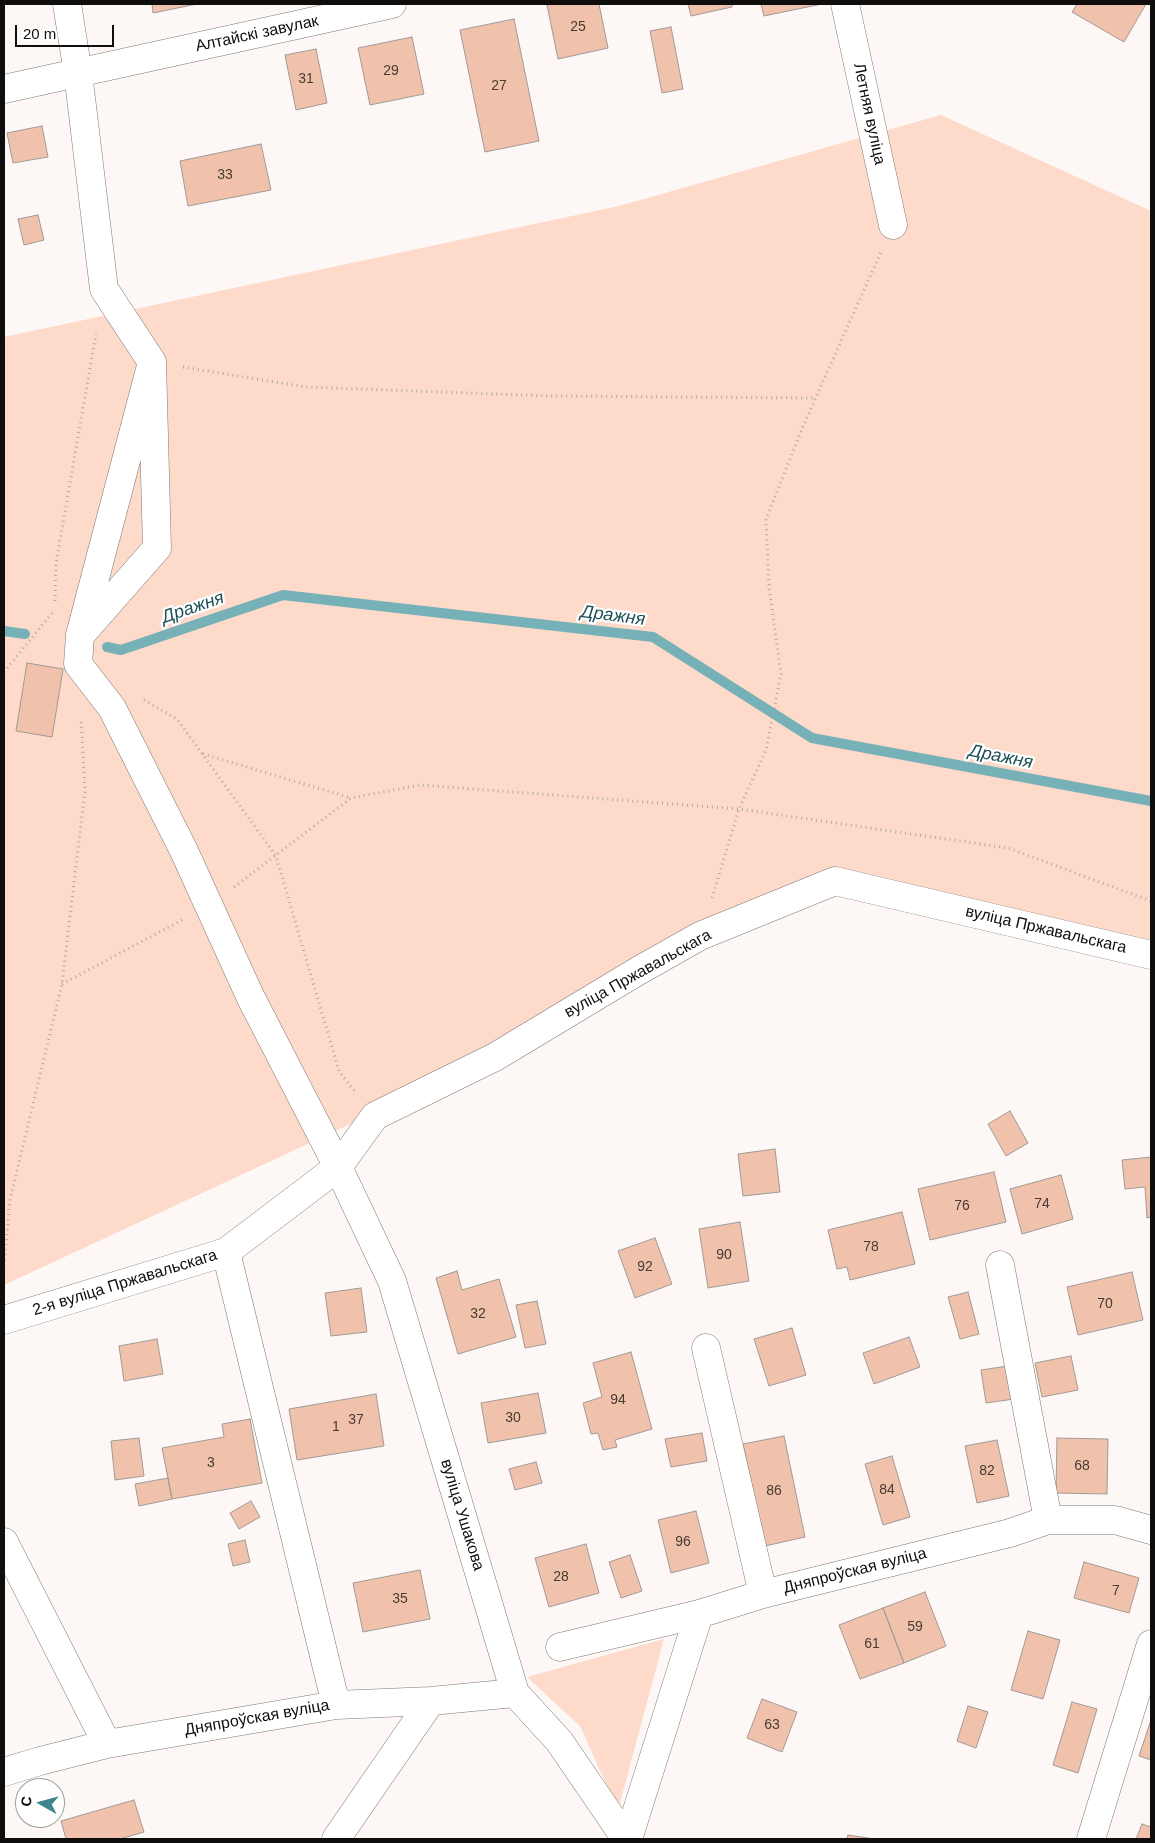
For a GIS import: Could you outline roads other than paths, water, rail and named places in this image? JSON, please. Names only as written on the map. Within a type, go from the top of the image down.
[{"type":"street","points":[[67,4],[78,73],[104,289],[152,362],[157,548],[80,635]]},
{"type":"street","name":"Алтайскі завулак","points":[[4,89],[392,4]]},
{"type":"street","name":"Летняя вуліца","points":[[845,4],[893,225]]},
{"type":"street","name":"вуліца Ушакова","points":[[152,362],[80,635],[78,664],[112,708],[180,843],[250,996],[338,1167],[392,1281],[515,1693],[558,1742],[627,1839]]},
{"type":"street","name":"вуліца Пржавальскага","points":[[338,1167],[375,1116],[495,1057],[700,936],[834,881],[1151,955]]},
{"type":"street","name":"2-я вуліца Пржавальскага","points":[[4,1320],[226,1252],[338,1167]]},
{"type":"street","points":[[226,1252],[336,1705]]},
{"type":"street","points":[[1000,1264],[1048,1520]]},
{"type":"street","points":[[706,1348],[762,1594]]},
{"type":"street","name":"Дняпроўская вуліца","points":[[560,1647],[699,1614],[762,1594],[1010,1533],[1048,1520],[1115,1520],[1151,1530]]},
{"type":"street","points":[[4,1542],[108,1744]]},
{"type":"street","points":[[627,1839],[699,1614]]},
{"type":"street","points":[[1091,1839],[1151,1644]]},
{"type":"street","name":"Дняпроўская вуліца","points":[[4,1772],[40,1760],[108,1744],[336,1705],[431,1701],[515,1693]]},
{"type":"street","points":[[336,1839],[431,1701]]},
{"type":"waterway","name":"Дражня","points":[[107,647],[121,650],[283,595],[653,637],[812,738],[1151,801]]},
{"type":"waterway","name":"Дражня","points":[[4,631],[25,634]]}]
